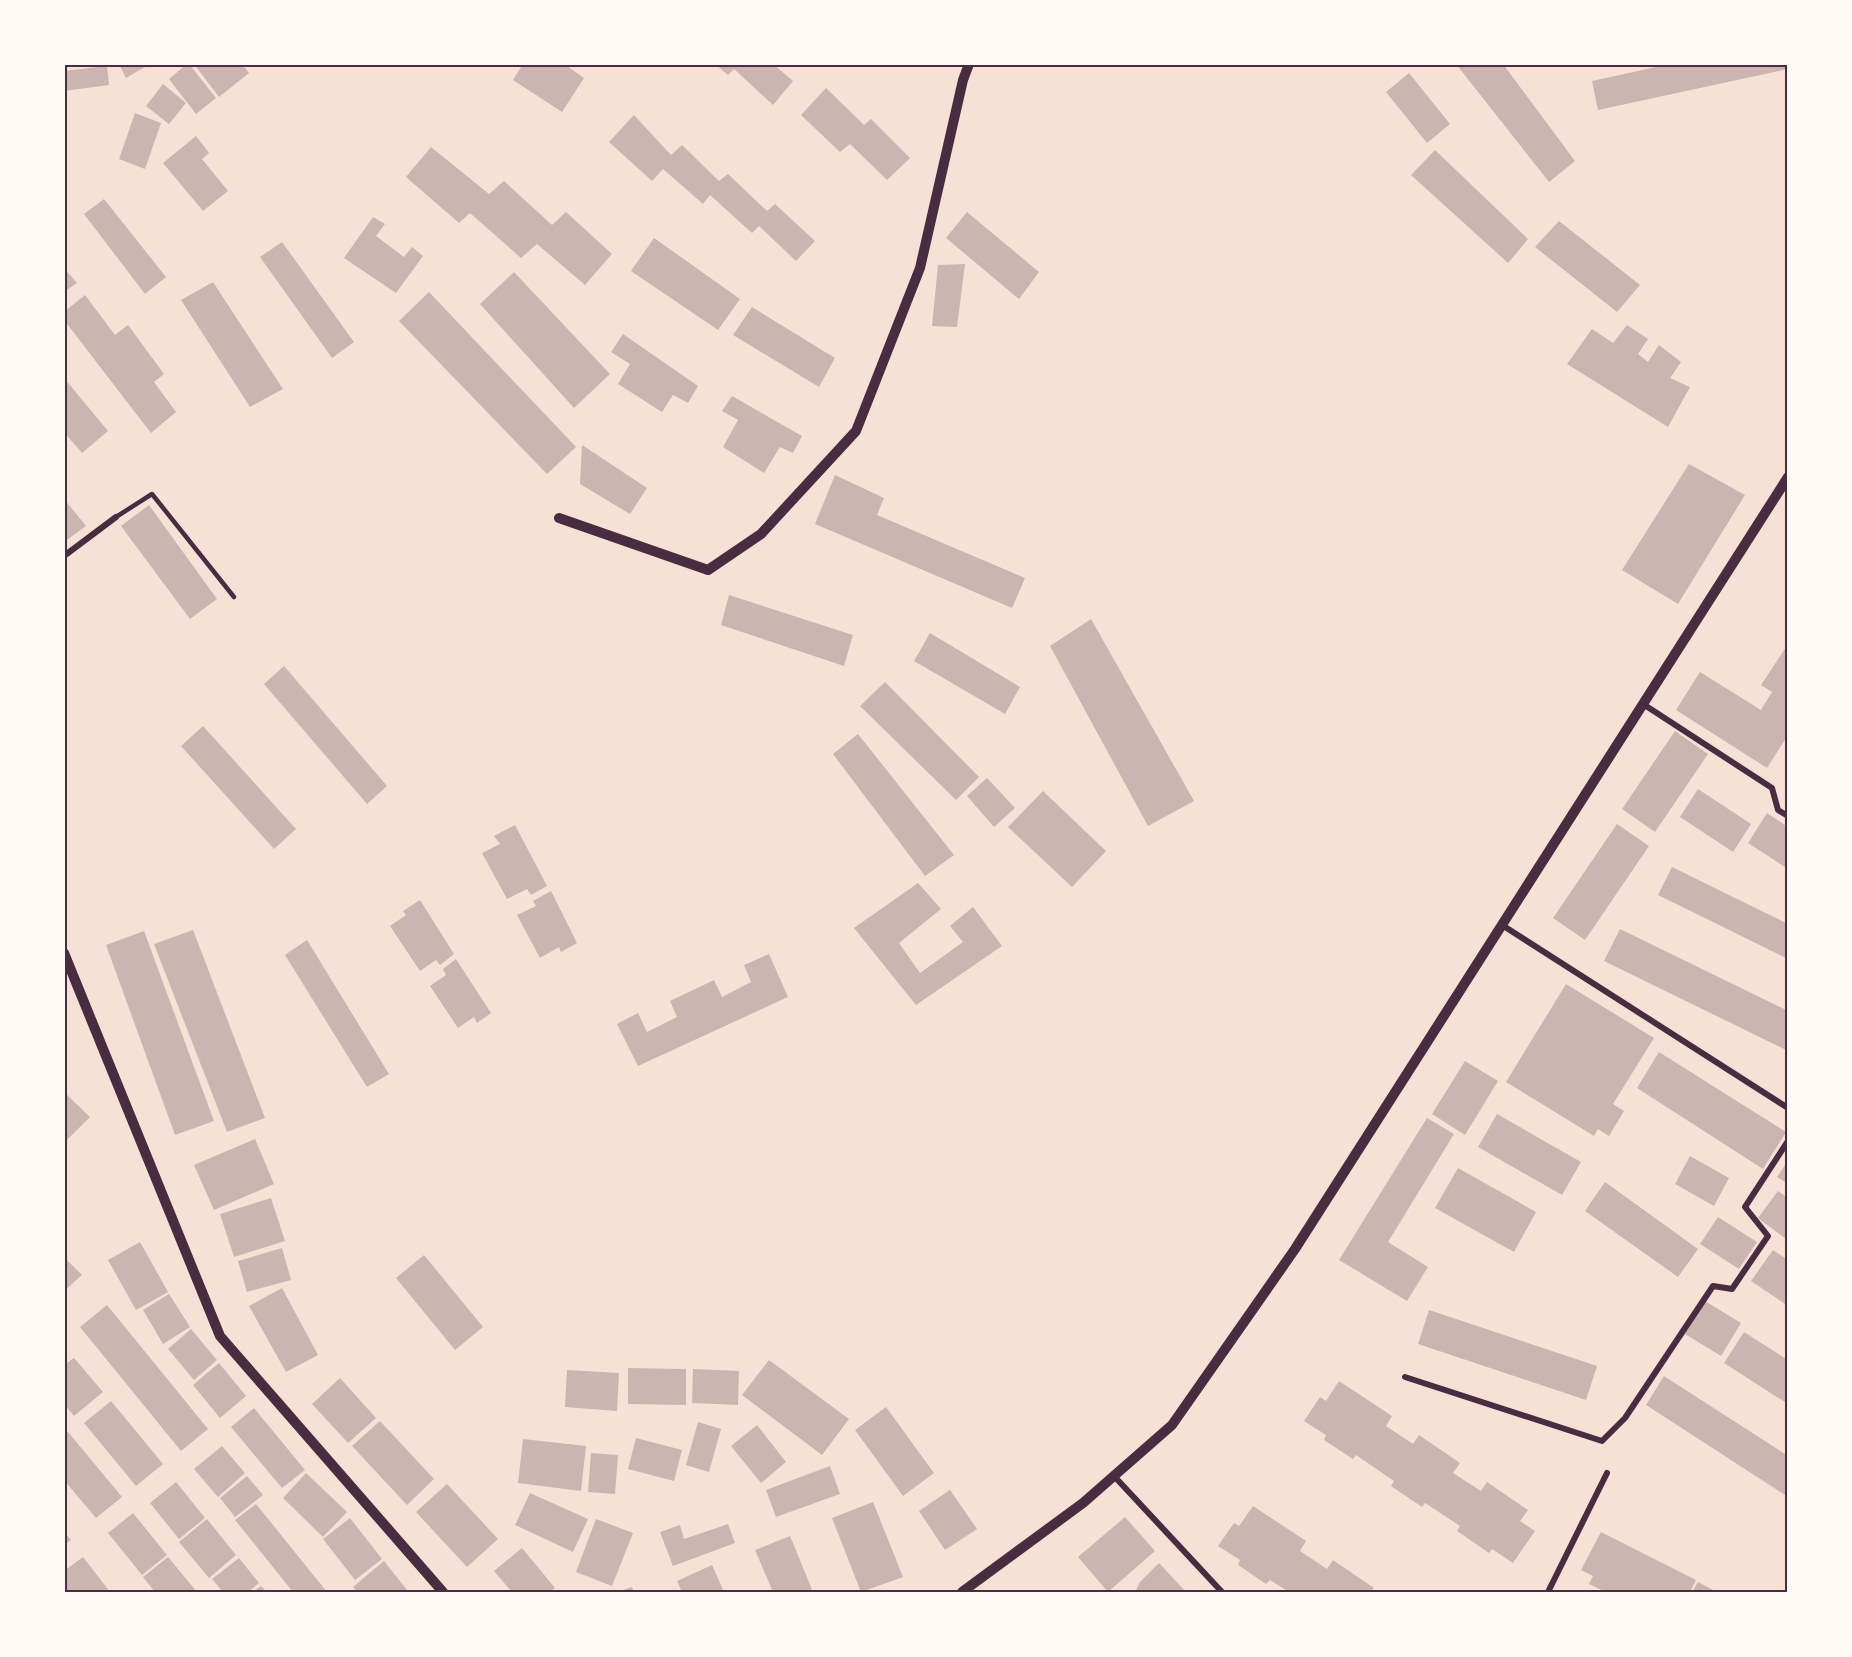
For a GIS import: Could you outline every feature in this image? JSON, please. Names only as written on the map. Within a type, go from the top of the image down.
[{"type":"street","points":[[559,518],[708,570],[761,534],[856,431],[920,268],[963,80],[969,64]]},
{"type":"street","points":[[962,1593],[1083,1503],[1172,1425],[1295,1249],[1788,477]]},
{"type":"street","points":[[64,556],[116,517]]},
{"type":"street","points":[[1643,704],[1772,788],[1778,810],[1788,816]]},
{"type":"street","points":[[1502,925],[1788,1108]]},
{"type":"street","points":[[64,953],[220,1336],[443,1593]]},
{"type":"street","points":[[1405,1377],[1602,1441],[1625,1418],[1713,1286],[1732,1289],[1768,1236],[1745,1207],[1788,1141]]},
{"type":"street","points":[[1550,1592],[1608,1473]]},
{"type":"street","points":[[1114,1476],[1222,1593]]},
{"type":"lane","points":[[116,517],[152,494],[234,597]]},
{"type":"building","points":[[119,64],[150,64],[126,78]]},
{"type":"building","points":[[187,64],[216,98],[196,114],[169,79]]},
{"type":"building","points":[[194,64],[242,64],[249,73],[219,97]]},
{"type":"building","points":[[523,64],[564,64],[584,78],[562,112],[513,80]]},
{"type":"building","points":[[715,64],[773,64],[793,81],[773,105],[734,69],[728,75]]},
{"type":"building","points":[[1456,64],[1503,64],[1575,161],[1549,182]]},
{"type":"building","points":[[1670,64],[1788,64],[1788,69],[1598,110],[1592,81]]},
{"type":"building","points":[[107,66],[109,85],[64,91],[64,71]]},
{"type":"building","points":[[1409,73],[1450,124],[1427,143],[1386,92]]},
{"type":"building","points":[[163,84],[186,103],[169,124],[146,106]]},
{"type":"building","points":[[826,88],[864,125],[871,119],[910,158],[887,180],[850,144],[840,152],[801,115]]},
{"type":"building","points":[[135,113],[161,123],[145,169],[119,159]]},
{"type":"building","points":[[634,115],[671,155],[682,145],[719,181],[728,174],[767,211],[775,204],[815,241],[796,261],[759,226],[752,233],[710,195],[703,204],[663,169],[652,181],[609,142]]},
{"type":"building","points":[[196,136],[209,153],[202,159],[228,191],[203,211],[163,163]]},
{"type":"building","points":[[431,147],[489,194],[504,181],[552,225],[566,212],[612,254],[585,285],[537,244],[521,258],[470,213],[459,223],[406,177]]},
{"type":"building","points":[[1435,150],[1528,239],[1508,263],[1411,175]]},
{"type":"building","points":[[104,199],[166,277],[145,294],[84,214]]},
{"type":"building","points":[[967,212],[1039,272],[1019,299],[946,238]]},
{"type":"building","points":[[373,217],[385,224],[376,236],[404,257],[412,247],[423,256],[396,293],[344,258]]},
{"type":"building","points":[[1559,221],[1640,285],[1617,312],[1535,247]]},
{"type":"building","points":[[654,238],[740,299],[718,330],[631,271]]},
{"type":"building","points":[[282,242],[354,342],[332,358],[260,257]]},
{"type":"building","points":[[965,264],[957,327],[932,326],[938,265]]},
{"type":"building","points":[[64,268],[77,283],[64,292]]},
{"type":"building","points":[[514,272],[610,374],[574,408],[480,304]]},
{"type":"building","points":[[213,282],[283,389],[250,407],[181,300]]},
{"type":"building","points":[[429,292],[576,447],[547,474],[399,321]]},
{"type":"building","points":[[85,295],[115,335],[128,325],[164,374],[154,382],[176,412],[151,433],[64,320],[64,312]]},
{"type":"building","points":[[752,307],[835,358],[819,387],[733,335]]},
{"type":"building","points":[[1627,325],[1648,339],[1638,354],[1648,362],[1659,345],[1681,362],[1670,378],[1690,387],[1668,427],[1567,364],[1592,329],[1613,343]]},
{"type":"building","points":[[623,334],[698,386],[688,403],[673,395],[662,412],[618,384],[630,364],[611,352]]},
{"type":"building","points":[[64,378],[108,431],[82,453],[64,432]]},
{"type":"building","points":[[732,396],[802,436],[793,453],[780,447],[764,473],[723,447],[738,420],[722,411]]},
{"type":"building","points":[[582,445],[647,488],[630,514],[580,484]]},
{"type":"building","points":[[1689,464],[1745,495],[1678,604],[1622,570]]},
{"type":"building","points":[[835,475],[884,498],[877,515],[1025,578],[1012,608],[815,524]]},
{"type":"building","points":[[64,499],[86,526],[64,542]]},
{"type":"building","points":[[149,505],[217,599],[190,619],[121,526]]},
{"type":"building","points":[[729,595],[853,635],[844,666],[721,625]]},
{"type":"building","points":[[1091,619],[1194,801],[1148,826],[1050,646]]},
{"type":"building","points":[[930,633],[1020,687],[1005,714],[914,661]]},
{"type":"building","points":[[1788,644],[1788,735],[1767,768],[1676,710],[1700,672],[1761,710],[1772,692],[1761,685]]},
{"type":"building","points":[[284,666],[387,786],[367,804],[264,684]]},
{"type":"building","points":[[885,682],[979,777],[956,800],[860,706]]},
{"type":"building","points":[[203,726],[296,829],[274,849],[181,746]]},
{"type":"building","points":[[1675,731],[1708,754],[1655,832],[1622,809]]},
{"type":"building","points":[[858,734],[954,855],[925,876],[833,754]]},
{"type":"building","points":[[987,778],[1015,808],[994,827],[967,796]]},
{"type":"building","points":[[1698,789],[1751,824],[1733,852],[1680,817]]},
{"type":"building","points":[[1043,791],[1106,851],[1072,887],[1008,827]]},
{"type":"building","points":[[1767,813],[1788,827],[1788,869],[1748,843]]},
{"type":"building","points":[[1617,824],[1649,846],[1585,940],[1553,918]]},
{"type":"building","points":[[515,825],[547,886],[531,895],[527,889],[507,899],[482,853],[500,844],[494,836]]},
{"type":"building","points":[[1672,867],[1788,924],[1788,959],[1658,895]]},
{"type":"building","points":[[918,883],[941,909],[899,943],[920,973],[963,942],[950,926],[973,907],[1002,946],[916,1005],[854,928]]},
{"type":"building","points":[[551,891],[577,943],[561,952],[559,947],[540,958],[517,915],[536,906],[533,901]]},
{"type":"building","points":[[420,900],[454,954],[440,965],[436,960],[420,971],[390,926],[406,915],[403,911]]},
{"type":"building","points":[[1620,929],[1788,1011],[1788,1051],[1604,961]]},
{"type":"building","points":[[193,930],[265,1118],[227,1132],[154,944]]},
{"type":"building","points":[[144,931],[214,1121],[175,1135],[106,945]]},
{"type":"building","points":[[307,940],[389,1074],[367,1087],[285,955]]},
{"type":"building","points":[[769,954],[788,997],[638,1066],[617,1024],[638,1013],[647,1032],[677,1017],[670,1001],[714,980],[722,997],[751,982],[744,965]]},
{"type":"building","points":[[456,959],[491,1013],[477,1023],[474,1017],[458,1028],[430,986],[446,975],[443,969]]},
{"type":"building","points":[[1566,984],[1654,1038],[1613,1104],[1624,1111],[1609,1136],[1598,1129],[1594,1136],[1506,1082]]},
{"type":"building","points":[[1659,1052],[1786,1132],[1763,1169],[1637,1088]]},
{"type":"building","points":[[1465,1061],[1498,1081],[1465,1135],[1432,1114]]},
{"type":"building","points":[[64,1092],[90,1117],[64,1143]]},
{"type":"building","points":[[1497,1114],[1581,1162],[1562,1195],[1478,1147]]},
{"type":"building","points":[[1427,1118],[1454,1134],[1388,1242],[1428,1267],[1407,1301],[1339,1260]]},
{"type":"building","points":[[255,1139],[274,1184],[214,1210],[194,1165]]},
{"type":"building","points":[[1690,1156],[1729,1178],[1714,1206],[1675,1184]]},
{"type":"building","points":[[1788,1161],[1788,1184],[1777,1177]]},
{"type":"building","points":[[1458,1168],[1536,1212],[1514,1252],[1435,1208]]},
{"type":"building","points":[[1605,1182],[1698,1249],[1678,1277],[1585,1211]]},
{"type":"building","points":[[1778,1191],[1788,1198],[1786,1239],[1758,1218]]},
{"type":"building","points":[[271,1198],[285,1241],[234,1257],[220,1214]]},
{"type":"building","points":[[1718,1217],[1757,1242],[1739,1269],[1700,1244]]},
{"type":"building","points":[[140,1242],[168,1292],[136,1310],[108,1260]]},
{"type":"building","points":[[282,1248],[291,1280],[247,1292],[238,1261]]},
{"type":"building","points":[[1773,1250],[1788,1260],[1788,1306],[1751,1281]]},
{"type":"building","points":[[424,1255],[483,1327],[455,1350],[396,1278]]},
{"type":"building","points":[[64,1257],[82,1275],[64,1291]]},
{"type":"building","points":[[282,1288],[318,1355],[286,1372],[249,1306]]},
{"type":"building","points":[[169,1294],[190,1327],[163,1344],[143,1310]]},
{"type":"building","points":[[1705,1301],[1741,1323],[1721,1356],[1685,1334]]},
{"type":"building","points":[[107,1305],[208,1429],[181,1451],[80,1327]]},
{"type":"building","points":[[1429,1310],[1597,1366],[1586,1400],[1418,1344]]},
{"type":"building","points":[[191,1329],[217,1360],[194,1380],[168,1349]]},
{"type":"building","points":[[1744,1332],[1788,1360],[1788,1404],[1724,1363]]},
{"type":"building","points":[[74,1358],[103,1392],[74,1416],[64,1404],[64,1365]]},
{"type":"building","points":[[769,1360],[849,1419],[822,1455],[742,1395]]},
{"type":"building","points":[[219,1363],[246,1396],[220,1418],[193,1385]]},
{"type":"building","points":[[628,1368],[686,1369],[686,1405],[628,1404]]},
{"type":"building","points":[[693,1369],[739,1371],[738,1405],[692,1403]]},
{"type":"building","points":[[567,1370],[619,1373],[617,1411],[565,1407]]},
{"type":"building","points":[[1664,1376],[1788,1456],[1788,1497],[1646,1405]]},
{"type":"building","points":[[340,1378],[376,1418],[348,1443],[312,1404]]},
{"type":"building","points":[[1339,1381],[1392,1416],[1386,1426],[1413,1444],[1419,1435],[1460,1463],[1453,1473],[1481,1491],[1487,1482],[1528,1510],[1520,1521],[1535,1531],[1513,1563],[1492,1549],[1489,1553],[1457,1531],[1460,1526],[1425,1503],[1422,1507],[1391,1486],[1394,1481],[1356,1455],[1353,1459],[1324,1440],[1326,1435],[1304,1421],[1320,1397],[1326,1401]]},
{"type":"building","points":[[111,1401],[163,1464],[136,1486],[84,1423]]},
{"type":"building","points":[[886,1407],[934,1473],[903,1496],[855,1430]]},
{"type":"building","points":[[254,1408],[305,1470],[282,1488],[231,1427]]},
{"type":"building","points":[[380,1421],[434,1479],[407,1505],[352,1446]]},
{"type":"building","points":[[698,1422],[721,1429],[709,1472],[686,1465]]},
{"type":"building","points":[[757,1425],[786,1462],[761,1483],[731,1446]]},
{"type":"building","points":[[68,1432],[122,1497],[96,1518],[64,1480],[64,1434]]},
{"type":"building","points":[[636,1438],[682,1450],[674,1481],[628,1469]]},
{"type":"building","points":[[523,1439],[586,1446],[581,1491],[518,1483]]},
{"type":"building","points":[[222,1446],[245,1473],[218,1497],[194,1469]]},
{"type":"building","points":[[591,1453],[618,1455],[615,1494],[588,1492]]},
{"type":"building","points":[[830,1466],[840,1494],[776,1517],[766,1490]]},
{"type":"building","points":[[306,1473],[347,1512],[323,1537],[283,1498]]},
{"type":"building","points":[[247,1476],[263,1495],[235,1517],[220,1498]]},
{"type":"building","points":[[176,1482],[205,1518],[179,1539],[150,1503]]},
{"type":"building","points":[[447,1484],[498,1539],[467,1567],[416,1512]]},
{"type":"building","points":[[950,1490],[977,1529],[945,1550],[919,1511]]},
{"type":"building","points":[[530,1493],[588,1519],[573,1552],[515,1525]]},
{"type":"building","points":[[873,1502],[903,1577],[861,1592],[832,1518]]},
{"type":"building","points":[[256,1504],[327,1592],[293,1592],[235,1520]]},
{"type":"building","points":[[1253,1506],[1306,1541],[1300,1551],[1327,1569],[1333,1560],[1374,1588],[1370,1592],[1289,1592],[1270,1580],[1266,1584],[1238,1565],[1240,1560],[1218,1546],[1234,1523],[1239,1526]]},
{"type":"building","points":[[133,1513],[167,1555],[142,1575],[108,1533]]},
{"type":"building","points":[[1125,1517],[1155,1551],[1108,1592],[1078,1557]]},
{"type":"building","points":[[350,1518],[382,1559],[355,1580],[323,1539]]},
{"type":"building","points":[[207,1519],[236,1555],[209,1578],[179,1542]]},
{"type":"building","points":[[596,1519],[633,1533],[612,1586],[576,1572]]},
{"type":"building","points":[[728,1524],[735,1543],[673,1566],[660,1532],[680,1525],[684,1539]]},
{"type":"building","points":[[64,1532],[71,1540],[64,1545]]},
{"type":"building","points":[[1601,1532],[1696,1580],[1690,1592],[1606,1592],[1589,1584],[1593,1576],[1581,1570]]},
{"type":"building","points":[[790,1536],[813,1592],[773,1592],[755,1550]]},
{"type":"building","points":[[522,1548],[555,1588],[549,1592],[512,1592],[494,1571]]},
{"type":"building","points":[[83,1557],[110,1592],[64,1592],[64,1571]]},
{"type":"building","points":[[168,1557],[197,1592],[155,1592],[143,1577]]},
{"type":"building","points":[[239,1558],[259,1583],[248,1592],[223,1592],[212,1579]]},
{"type":"building","points":[[384,1561],[407,1590],[403,1592],[357,1592],[353,1587]]},
{"type":"building","points":[[1159,1563],[1186,1592],[1135,1592],[1140,1582]]},
{"type":"building","points":[[712,1565],[724,1592],[682,1592],[677,1581]]},
{"type":"building","points":[[1698,1582],[1717,1592],[1692,1592]]},
{"type":"building","points":[[261,1586],[267,1592],[253,1592]]},
{"type":"building","points":[[632,1587],[634,1592],[617,1592]]}]
